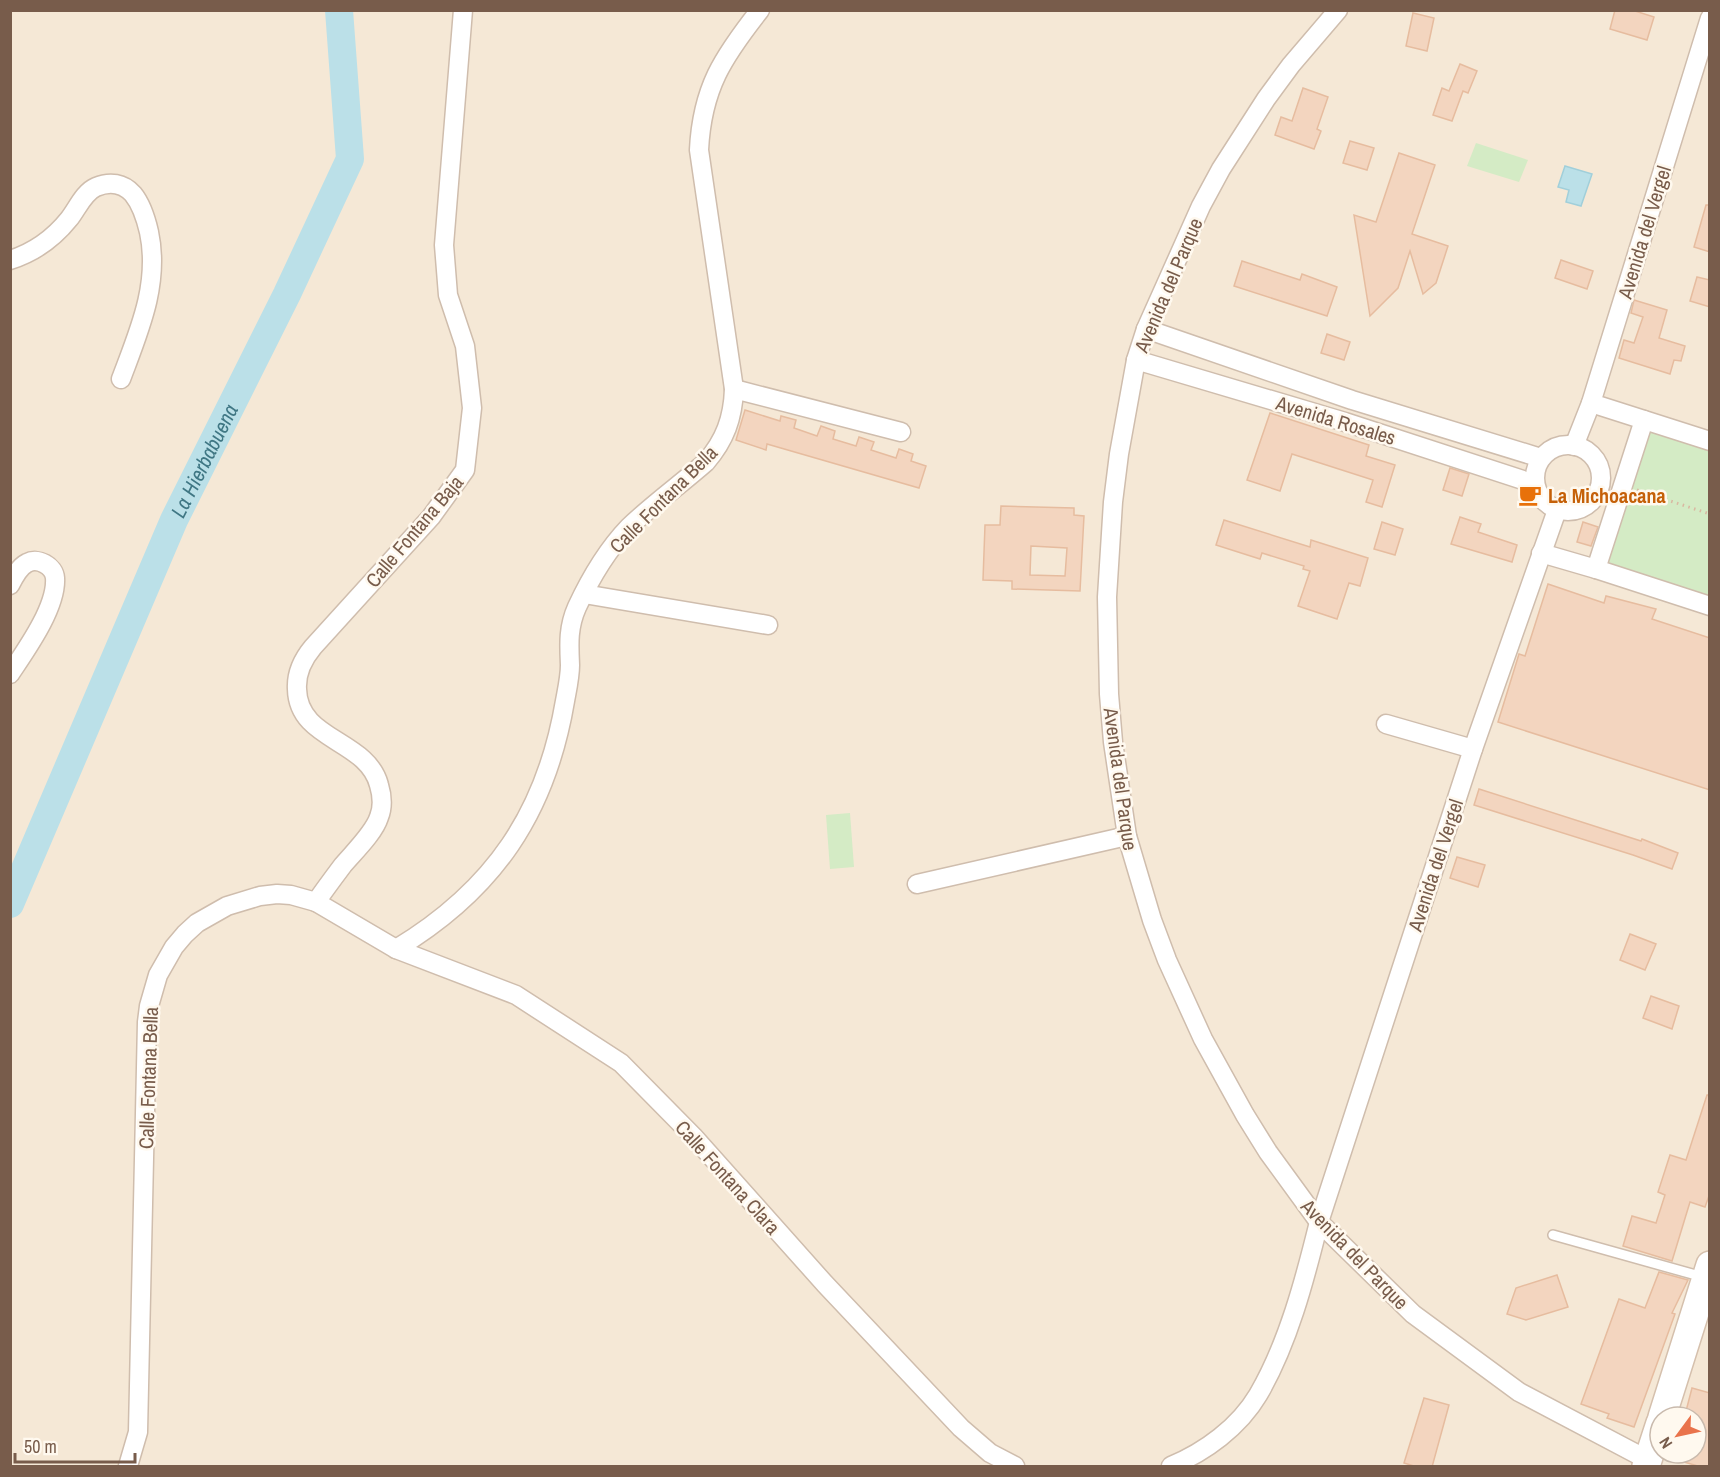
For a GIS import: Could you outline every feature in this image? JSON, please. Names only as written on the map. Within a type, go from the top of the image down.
[{"type":"street","name":"Calle Fontana Baja","points":[[316,902],[379,819],[382,800],[375,772],[363,757],[321,731],[307,718],[298,702],[298,673],[307,655],[431,517],[465,470],[472,408],[465,346],[448,295],[444,245],[463,10]]},
{"type":"street","name":"Calle Fontana Bella","points":[[128,1467],[138,1432],[147,1022],[152,990],[158,975],[174,947],[185,934],[212,914],[235,903],[260,896],[291,895],[316,902],[396,949],[426,930],[461,903],[497,864],[525,822],[546,777],[560,731],[569,681],[569,631],[584,594],[606,556],[630,527],[701,467],[714,452],[729,423],[734,389],[699,150],[700,131],[707,95],[721,63],[760,10]]},
{"type":"street","name":"Avenida del Parque","points":[[1338,10],[1291,65],[1242,134],[1201,206],[1146,329],[1136,360],[1126,407],[1113,502],[1107,597],[1110,703],[1119,789],[1127,836],[1160,940],[1203,1039],[1256,1134],[1319,1222],[1413,1314],[1519,1392],[1647,1463]]},
{"type":"street","name":"Avenida del Vergel","points":[[1574,446],[1591,403],[1710,18]]},
{"type":"street","points":[[10,260],[28,255],[52,238],[93,188],[115,184],[124,186],[130,191],[143,211],[153,252],[151,285],[142,324],[121,379]]},
{"type":"street","name":"Avenida Rosales","points":[[1146,329],[1352,400],[1541,458]]},
{"type":"street","name":"Avenida Rosales","points":[[1136,360],[1345,422],[1535,484]]},
{"type":"street","points":[[734,389],[901,432]]},
{"type":"street","points":[[1345,422],[1352,400]]},
{"type":"street","points":[[1591,403],[1710,441]]},
{"type":"street","points":[[1596,569],[1644,420]]},
{"type":"street","points":[[1574,446],[1585,450],[1593,457],[1599,466],[1601,478],[1595,498],[1587,506],[1577,511],[1566,512],[1557,510],[1539,495],[1535,484],[1535,471],[1541,458],[1556,447],[1574,446]]},
{"type":"street","points":[[1599,489],[1621,489]]},
{"type":"street","name":"Avenida del Vergel","points":[[1319,1222],[1473,750],[1557,510]]},
{"type":"street","points":[[1541,554],[1596,569],[1710,606]]},
{"type":"street","points":[[10,585],[20,569],[28,562],[36,561],[46,564],[52,569],[55,577],[52,596],[42,620],[10,674]]},
{"type":"street","points":[[584,594],[768,625]]},
{"type":"street","points":[[1386,724],[1473,750]]},
{"type":"street","points":[[917,884],[1127,836]]},
{"type":"street","name":"Calle Fontana Clara","points":[[396,949],[516,995],[621,1063],[693,1136],[825,1284],[961,1428],[990,1453],[1015,1467]]},
{"type":"street","points":[[1171,1467],[1200,1452],[1216,1440],[1246,1411],[1258,1395],[1287,1333],[1310,1260],[1319,1222]]},
{"type":"street","points":[[1666,1405],[1708,1271]]},
{"type":"lane","points":[[1553,1235],[1629,1258],[1708,1271]]},
{"type":"path","points":[[1621,489],[1710,514]]},
{"type":"shaded area","points":[[10,11],[1709,11],[1709,1466],[11,1466]]},
{"type":"green space","points":[[1476,143],[1528,160],[1519,182],[1467,166]]},
{"type":"green space","points":[[1651,423],[1709,443],[1709,604],[1604,570]]},
{"type":"green space","points":[[850,813],[854,867],[830,869],[826,815]]},
{"type":"water","points":[[1565,166],[1592,174],[1581,206],[1566,202],[1569,190],[1558,187]]},
{"type":"building","points":[[1615,10],[1632,10],[1654,17],[1647,40],[1610,29]]},
{"type":"building","points":[[1413,13],[1434,18],[1427,51],[1406,46]]},
{"type":"building","points":[[1460,64],[1477,71],[1468,93],[1463,91],[1452,121],[1433,115],[1442,88],[1449,91]]},
{"type":"building","points":[[1303,88],[1328,97],[1317,129],[1321,131],[1314,149],[1275,135],[1281,117],[1292,121]]},
{"type":"building","points":[[1350,141],[1374,148],[1367,170],[1343,163]]},
{"type":"building","points":[[1399,153],[1435,165],[1412,234],[1448,246],[1436,283],[1423,294],[1410,251],[1398,288],[1370,316],[1354,215],[1376,222]]},
{"type":"building","points":[[1706,205],[1710,205],[1710,252],[1694,247]]},
{"type":"building","points":[[1561,260],[1593,271],[1587,289],[1555,278]]},
{"type":"building","points":[[1242,261],[1300,280],[1302,274],[1337,287],[1327,316],[1234,286]]},
{"type":"building","points":[[1697,277],[1710,280],[1710,307],[1690,301]]},
{"type":"building","points":[[1634,300],[1667,310],[1659,338],[1685,346],[1681,361],[1674,360],[1670,374],[1619,358],[1624,340],[1634,343],[1643,317],[1631,313]]},
{"type":"building","points":[[1327,334],[1350,342],[1344,360],[1321,353]]},
{"type":"building","points":[[745,410],[780,421],[781,416],[796,420],[794,428],[817,436],[821,426],[835,431],[833,439],[856,446],[859,437],[874,442],[871,450],[896,458],[899,449],[913,454],[911,461],[926,466],[919,488],[767,444],[766,450],[736,440]]},
{"type":"building","points":[[1270,413],[1369,445],[1366,456],[1395,465],[1382,507],[1366,502],[1373,480],[1292,454],[1280,491],[1247,480]]},
{"type":"building","points":[[1450,468],[1469,474],[1462,496],[1443,490]]},
{"type":"building","points":[[1001,506],[1074,508],[1074,515],[1084,516],[1080,591],[1012,589],[1012,581],[983,580],[985,525],[1000,525]],"holes":[[[1031,546],[1067,548],[1065,576],[1030,575]]]},
{"type":"building","points":[[1460,517],[1481,524],[1478,532],[1517,545],[1512,562],[1451,544]]},
{"type":"building","points":[[1224,520],[1310,547],[1311,540],[1368,558],[1360,586],[1349,583],[1337,619],[1298,606],[1310,571],[1303,569],[1304,566],[1262,553],[1260,559],[1216,545]]},
{"type":"building","points":[[1382,522],[1403,529],[1395,555],[1374,549]]},
{"type":"building","points":[[1583,522],[1598,527],[1591,546],[1577,542]]},
{"type":"building","points":[[1548,584],[1604,603],[1606,596],[1656,609],[1652,619],[1710,638],[1710,790],[1498,722],[1519,654],[1525,656]]},
{"type":"building","points":[[1479,789],[1641,841],[1642,839],[1678,853],[1672,869],[1474,805]]},
{"type":"building","points":[[1457,857],[1485,865],[1478,887],[1450,878]]},
{"type":"building","points":[[1630,934],[1656,944],[1645,970],[1620,960]]},
{"type":"building","points":[[1651,996],[1679,1006],[1672,1029],[1643,1018]]},
{"type":"building","points":[[1707,1095],[1710,1095],[1710,1193],[1705,1207],[1690,1202],[1672,1261],[1623,1246],[1632,1216],[1656,1223],[1665,1195],[1658,1192],[1670,1155],[1686,1160]]},
{"type":"building","points":[[1659,1272],[1688,1280],[1672,1313],[1675,1314],[1634,1427],[1607,1418],[1609,1414],[1581,1404],[1619,1299],[1645,1308]]},
{"type":"building","points":[[1557,1275],[1568,1307],[1526,1320],[1507,1314],[1516,1288]]},
{"type":"building","points":[[1692,1388],[1710,1393],[1710,1467],[1694,1465],[1708,1465],[1708,1405],[1688,1405]]},
{"type":"building","points":[[1424,1398],[1449,1405],[1432,1467],[1417,1467],[1404,1463]]},
{"type":"waterway","name":"La Hierbabuena","points":[[10,904],[174,520],[287,294],[350,159],[339,10]]},
{"type":"place","name":"La Michoacana","points":[[1530,495]]}]
